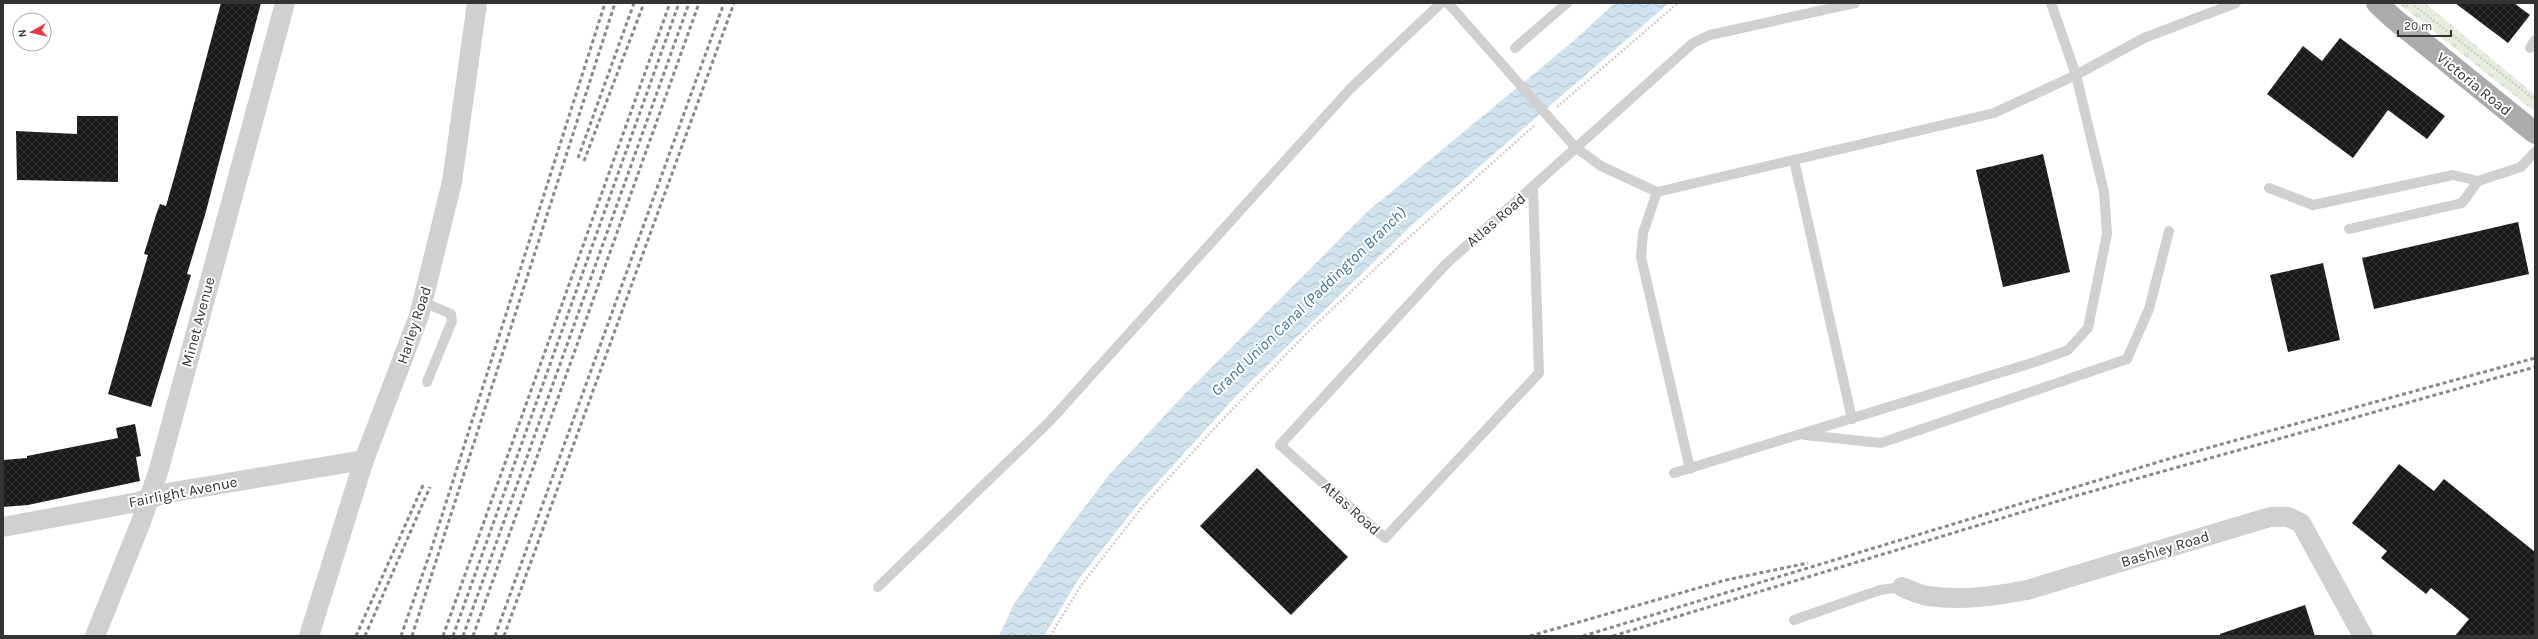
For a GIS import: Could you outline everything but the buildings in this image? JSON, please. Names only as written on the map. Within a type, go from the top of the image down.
[{"type":"main road","name":"Victoria Road","points":[[2377,3],[2392,18],[2535,133]]},
{"type":"street","name":"Minet Avenue","points":[[95,636],[150,498],[285,3]]},
{"type":"street","name":"Harley Road","points":[[309,636],[364,460],[395,382],[423,302],[452,182],[477,3]]},
{"type":"street","name":"Fairlight Avenue","points":[[3,527],[150,498],[166,493],[364,460]]},
{"type":"street","name":"Bashley Road","points":[[1902,587],[1927,596],[1964,598],[2020,591],[2270,517],[2288,517],[2302,523],[2364,636]]},
{"type":"lane","points":[[878,587],[1049,422],[1350,89],[1441,3]]},
{"type":"lane","points":[[1448,3],[1572,143],[1601,166],[1657,192],[1994,113],[2076,75],[2144,38],[2236,3]]},
{"type":"lane","points":[[1515,48],[1567,3]]},
{"type":"lane","name":"Atlas Road","points":[[1533,188],[1539,373],[1385,538],[1280,445],[1446,264],[1533,188],[1572,143],[1693,43],[1710,35],[1855,3]]},
{"type":"lane","points":[[1674,473],[2038,361],[2068,350],[2088,328],[2108,234],[2104,192],[2076,75],[2052,3]]},
{"type":"lane","points":[[2269,188],[2313,205],[2453,175],[2478,181],[2521,168],[2535,152]]},
{"type":"lane","points":[[1794,160],[1852,419]]},
{"type":"lane","points":[[2349,229],[2462,203],[2478,181]]},
{"type":"lane","points":[[1657,192],[1643,233],[1641,257],[1690,468]]},
{"type":"lane","points":[[1801,435],[1881,443],[2128,359],[2149,309],[2169,231]]},
{"type":"lane","points":[[423,302],[451,314],[452,321],[427,382]]},
{"type":"lane","points":[[1794,620],[1880,590],[1902,587]]},
{"type":"path","points":[[1554,109],[1678,3]]},
{"type":"path","points":[[2411,3],[2535,100]]},
{"type":"path","points":[[1050,636],[1082,584],[1143,506],[1224,418],[1308,332],[1395,250],[1543,119]]},
{"type":"green space","points":[[2398,3],[2425,3],[2535,95],[2535,112]]},
{"type":"water","name":"Grand Union Canal (Paddington Branch)","points":[[1615,3],[1669,3],[1414,223],[1237,395],[1139,503],[1078,580],[1044,636],[999,636],[1014,604],[1052,550],[1109,475],[1181,398],[1367,212],[1571,43]]},
{"type":"railway","points":[[401,636],[430,553],[605,3]]},
{"type":"railway","points":[[412,636],[615,3]]},
{"type":"railway","points":[[578,158],[634,3]]},
{"type":"railway","points":[[584,161],[644,3]]},
{"type":"railway","points":[[443,636],[670,3]]},
{"type":"railway","points":[[453,636],[679,3]]},
{"type":"railway","points":[[463,636],[689,3]]},
{"type":"railway","points":[[473,636],[699,3]]},
{"type":"railway","points":[[495,636],[724,3]]},
{"type":"railway","points":[[504,636],[734,3]]},
{"type":"railway","points":[[1583,636],[2175,457],[2535,358]]},
{"type":"railway","points":[[1613,636],[2075,496],[2535,367]]},
{"type":"railway","points":[[356,636],[424,483]]},
{"type":"railway","points":[[365,636],[430,487]]},
{"type":"railway","points":[[1530,636],[1726,580],[1808,563]]}]
